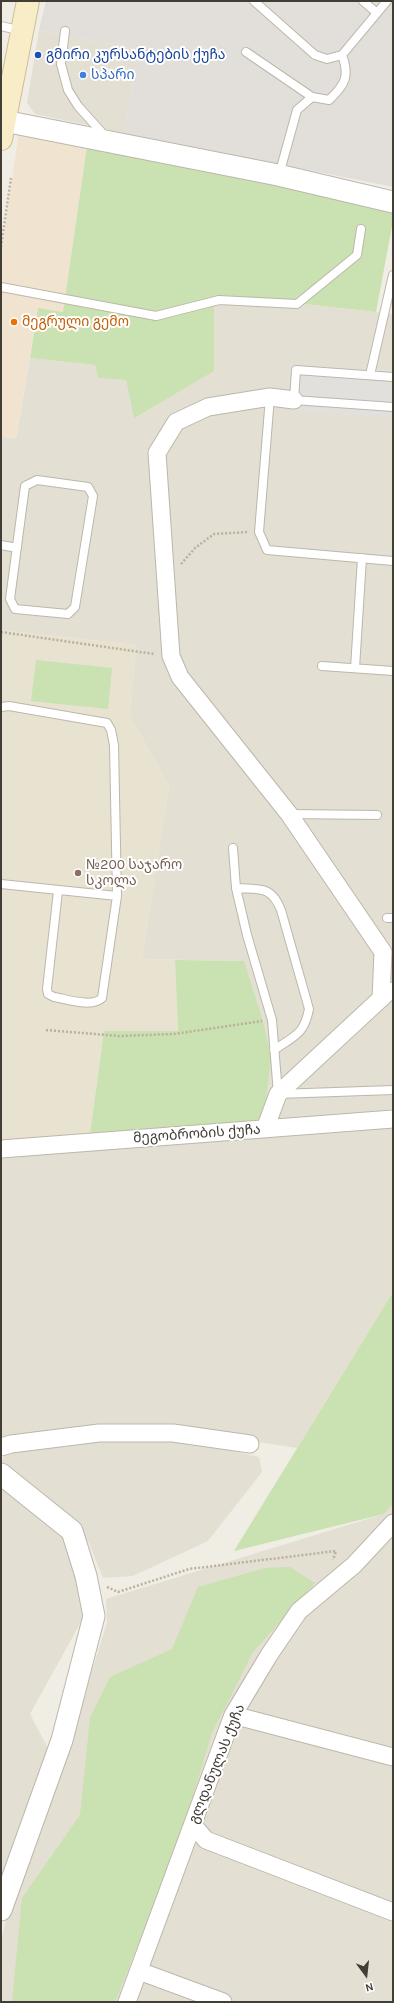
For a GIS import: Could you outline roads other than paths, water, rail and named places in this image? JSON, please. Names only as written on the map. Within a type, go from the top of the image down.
[{"type":"main road","points":[[3,130],[28,1]]},
{"type":"street","points":[[3,130],[110,142],[392,200]]},
{"type":"street","points":[[294,400],[270,397],[208,407],[176,422],[157,453],[171,656],[180,677],[289,814],[388,953],[381,999]]},
{"type":"street","points":[[265,1129],[278,1094],[393,987]]},
{"type":"street","name":"მეგობრობის ქუჩა","points":[[1,1149],[393,1119]]},
{"type":"street","points":[[1,1447],[11,1444],[99,1433],[173,1433],[250,1444]]},
{"type":"street","points":[[1,1474],[72,1531],[86,1576],[94,1616],[62,1740],[1,1910]]},
{"type":"street","name":"გლდანულას ქუჩა","points":[[127,2002],[233,1715],[268,1655],[299,1611],[354,1565],[393,1523]]},
{"type":"street","points":[[233,1715],[393,1757]]},
{"type":"street","points":[[193,1825],[206,1840],[393,1912]]},
{"type":"street","points":[[139,1971],[223,2002]]},
{"type":"lane","points":[[254,1],[315,55],[327,59],[342,55],[387,1]]},
{"type":"lane","points":[[363,1],[377,13]]},
{"type":"lane","points":[[1,26],[22,31]]},
{"type":"lane","points":[[65,31],[61,64],[68,90],[78,106],[110,142]]},
{"type":"lane","points":[[246,52],[312,97],[329,100],[342,88],[347,67],[342,55]]},
{"type":"lane","points":[[278,176],[297,110],[312,97]]},
{"type":"lane","points":[[1,287],[156,316],[219,300],[297,304],[357,255],[361,229]]},
{"type":"lane","points":[[370,375],[393,275]]},
{"type":"lane","points":[[393,377],[296,370],[294,400],[393,408]]},
{"type":"lane","points":[[270,397],[259,532],[267,550],[393,561]]},
{"type":"lane","points":[[37,480],[88,487],[93,496],[75,608],[68,614],[15,608],[10,599],[17,548],[25,486],[37,480]]},
{"type":"lane","points":[[1,545],[17,548]]},
{"type":"lane","points":[[355,668],[362,558]]},
{"type":"lane","points":[[322,666],[393,671]]},
{"type":"lane","points":[[1,707],[9,706],[107,723],[111,730],[114,745],[117,896],[102,998],[98,1002],[91,1003],[54,997],[48,994],[47,989],[58,891]]},
{"type":"lane","points":[[289,814],[377,814]]},
{"type":"lane","points":[[233,848],[236,888],[247,935],[272,1020],[278,1094],[393,1090]]},
{"type":"lane","points":[[1,884],[117,896]]},
{"type":"lane","points":[[236,888],[270,892],[276,897],[309,1009],[302,1031],[274,1050]]},
{"type":"place","name":"გმირი კურსანტების ქუჩა","points":[[38,55]]},
{"type":"place","name":"სპარი","points":[[83,75]]},
{"type":"place","name":"მეგრული გემო","points":[[14,322]]},
{"type":"place","name":"№200 საჯარო სკოლა","points":[[78,873]]}]
